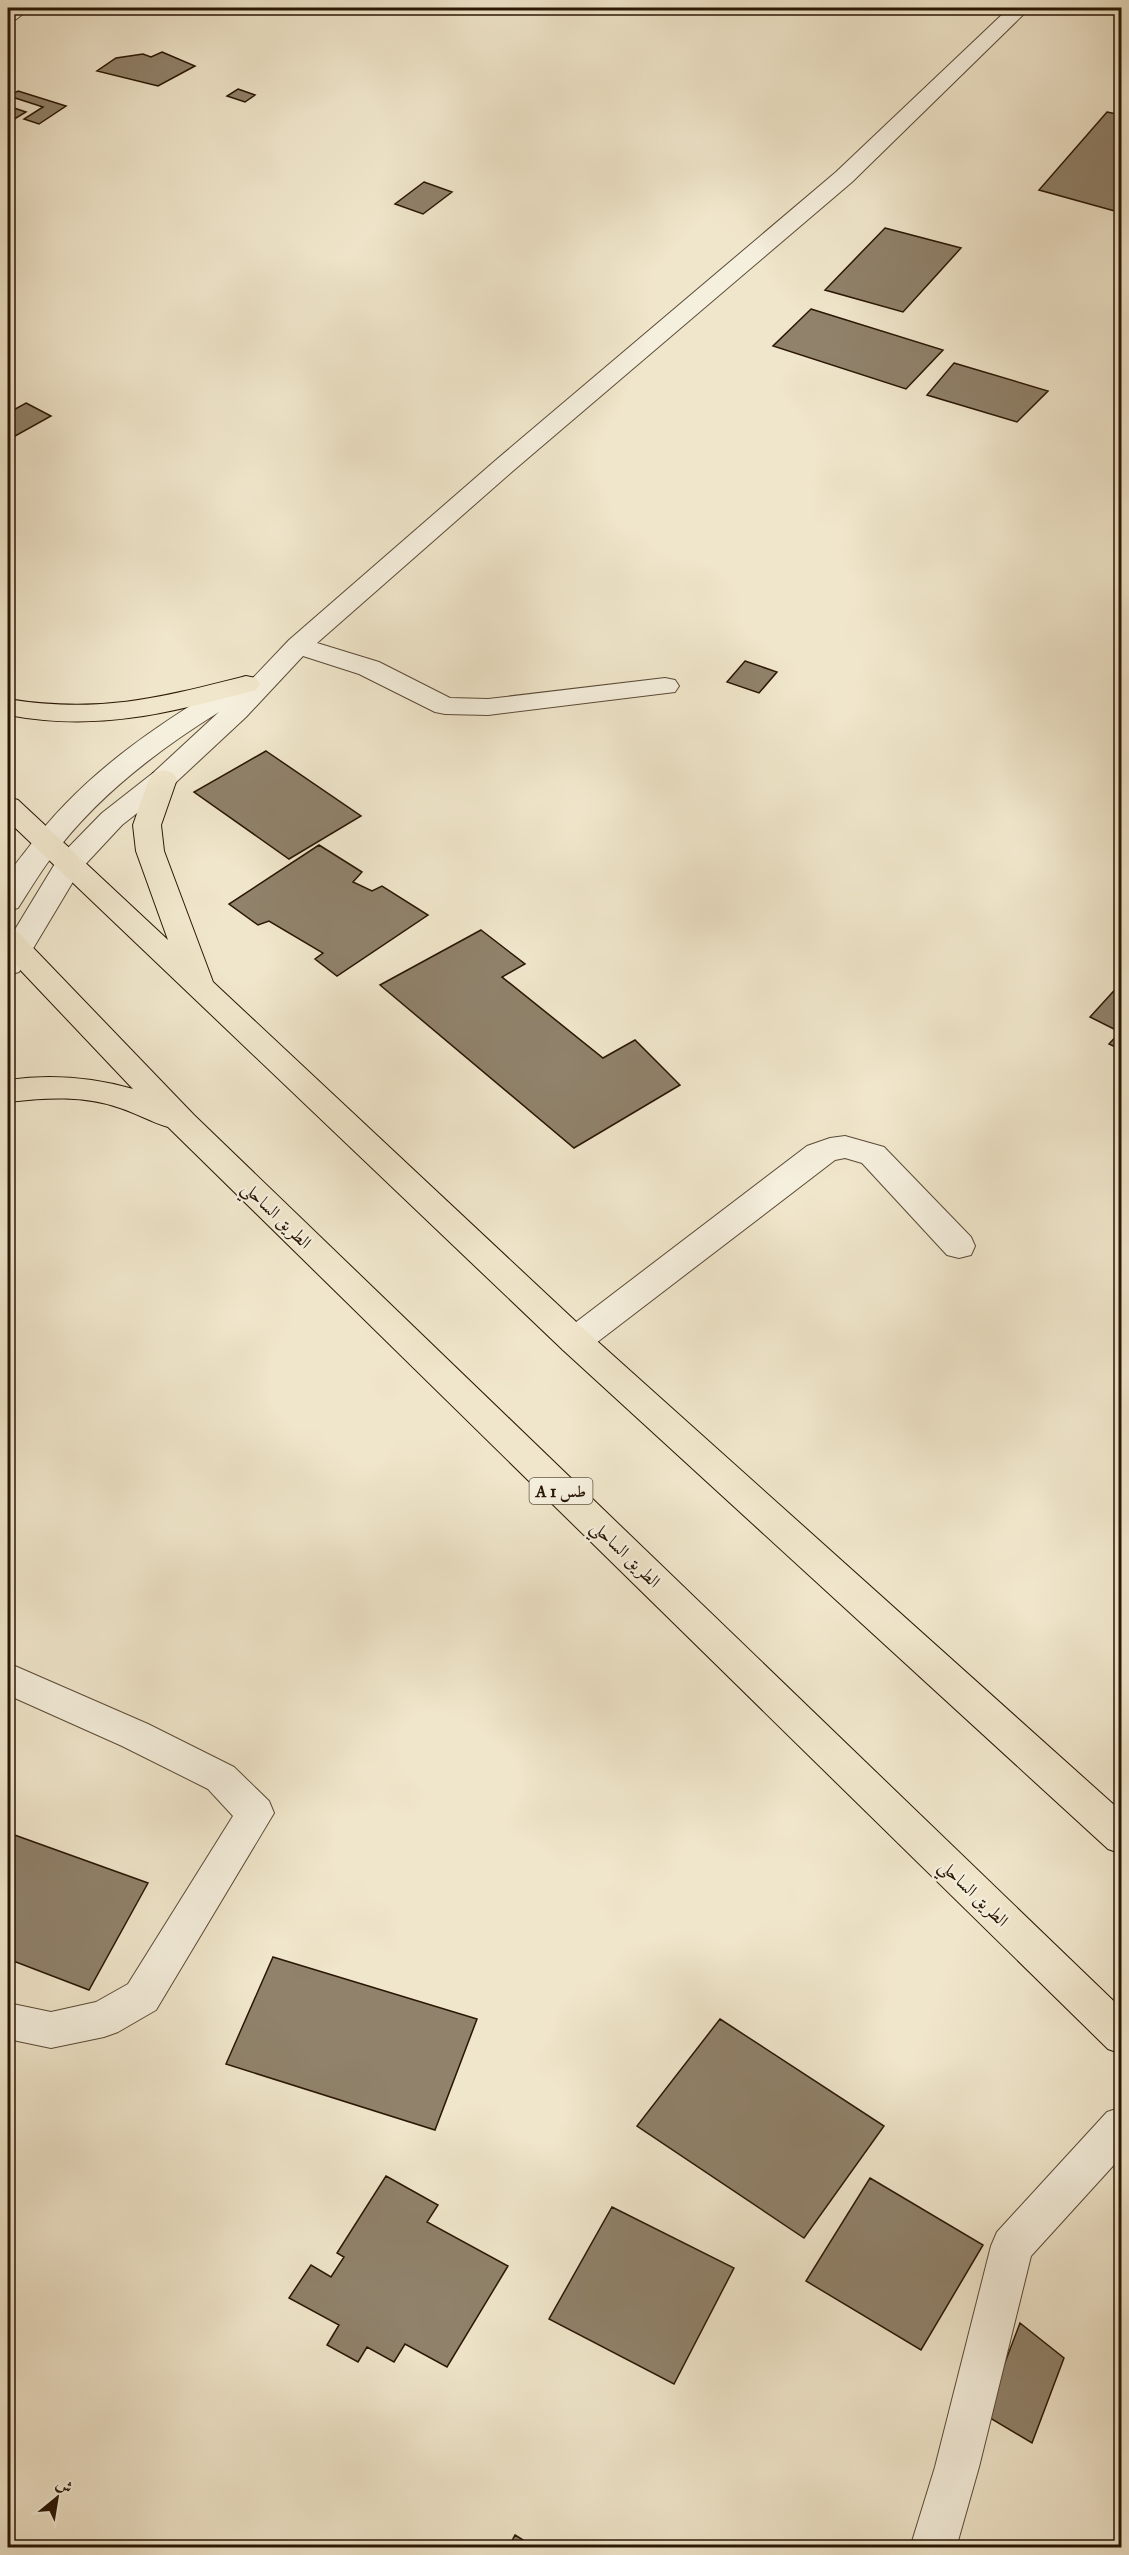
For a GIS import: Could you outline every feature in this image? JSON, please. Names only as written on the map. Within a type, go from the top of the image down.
[{"type":"highway","points":[[8,707],[70,716],[115,714],[160,706],[246,684]]},
{"type":"highway","points":[[163,779],[147,825],[150,851],[199,986]]},
{"type":"highway","points":[[8,806],[575,1341],[1122,1837]]},
{"type":"highway","name":"الطريق الساحلي","points":[[11,951],[183,1123],[1122,2037]]},
{"type":"highway","points":[[8,1091],[65,1087],[109,1093],[148,1105],[183,1123]]},
{"type":"street","points":[[8,16],[21,8]]},
{"type":"street","points":[[8,901],[58,854],[112,819],[163,779],[236,711],[289,655],[505,465],[844,177],[1020,8]]},
{"type":"street","points":[[11,951],[84,802],[128,763],[217,700],[246,684],[289,655],[369,668],[445,706],[488,707],[665,686]]},
{"type":"street","points":[[575,1341],[818,1154],[830,1149],[844,1147],[873,1155],[959,1246]]},
{"type":"street","points":[[8,1678],[135,1735],[221,1778],[255,1813],[142,1997],[104,2019],[51,2030],[8,2021]]},
{"type":"street","points":[[933,2547],[957,2467],[1012,2246],[1122,2126]]},
{"type":"building","points":[[162,52],[195,66],[158,86],[97,71],[116,58],[143,54],[151,57]]},
{"type":"building","points":[[238,89],[255,95],[245,102],[227,96]]},
{"type":"building","points":[[18,91],[66,106],[39,124],[24,119],[43,107],[9,96]]},
{"type":"building","points":[[8,106],[26,112],[8,123]]},
{"type":"building","points":[[1107,112],[1122,115],[1122,213],[1039,190]]},
{"type":"building","points":[[424,182],[452,192],[423,214],[395,204]]},
{"type":"building","points":[[885,228],[961,248],[903,312],[825,290]]},
{"type":"building","points":[[811,309],[943,350],[906,389],[773,346]]},
{"type":"building","points":[[954,363],[1048,391],[1017,422],[927,395]]},
{"type":"building","points":[[26,403],[51,416],[8,440],[8,413]]},
{"type":"building","points":[[745,661],[777,672],[759,693],[727,682]]},
{"type":"building","points":[[266,751],[361,816],[289,859],[194,792]]},
{"type":"building","points":[[319,845],[362,872],[353,882],[372,891],[382,886],[428,915],[337,976],[315,959],[323,953],[269,921],[258,925],[229,904]]},
{"type":"building","points":[[481,930],[525,964],[502,977],[603,1058],[635,1040],[680,1085],[574,1148],[380,985]]},
{"type":"building","points":[[1122,982],[1122,1050],[1109,1044],[1120,1032],[1090,1017]]},
{"type":"building","points":[[9,1833],[148,1883],[89,1990],[8,1959]]},
{"type":"building","points":[[273,1957],[477,2019],[435,2130],[226,2064]]},
{"type":"building","points":[[720,2019],[884,2126],[804,2238],[637,2126]]},
{"type":"building","points":[[386,2176],[438,2205],[427,2222],[508,2266],[447,2367],[405,2344],[394,2362],[367,2347],[358,2362],[327,2345],[339,2325],[289,2298],[311,2265],[331,2277],[344,2257],[337,2253]]},
{"type":"building","points":[[870,2178],[983,2245],[921,2350],[806,2281]]},
{"type":"building","points":[[612,2207],[734,2268],[674,2384],[549,2319]]},
{"type":"building","points":[[1020,2323],[1064,2358],[1032,2443],[985,2415]]},
{"type":"building","points":[[515,2535],[536,2548],[508,2548]]}]
